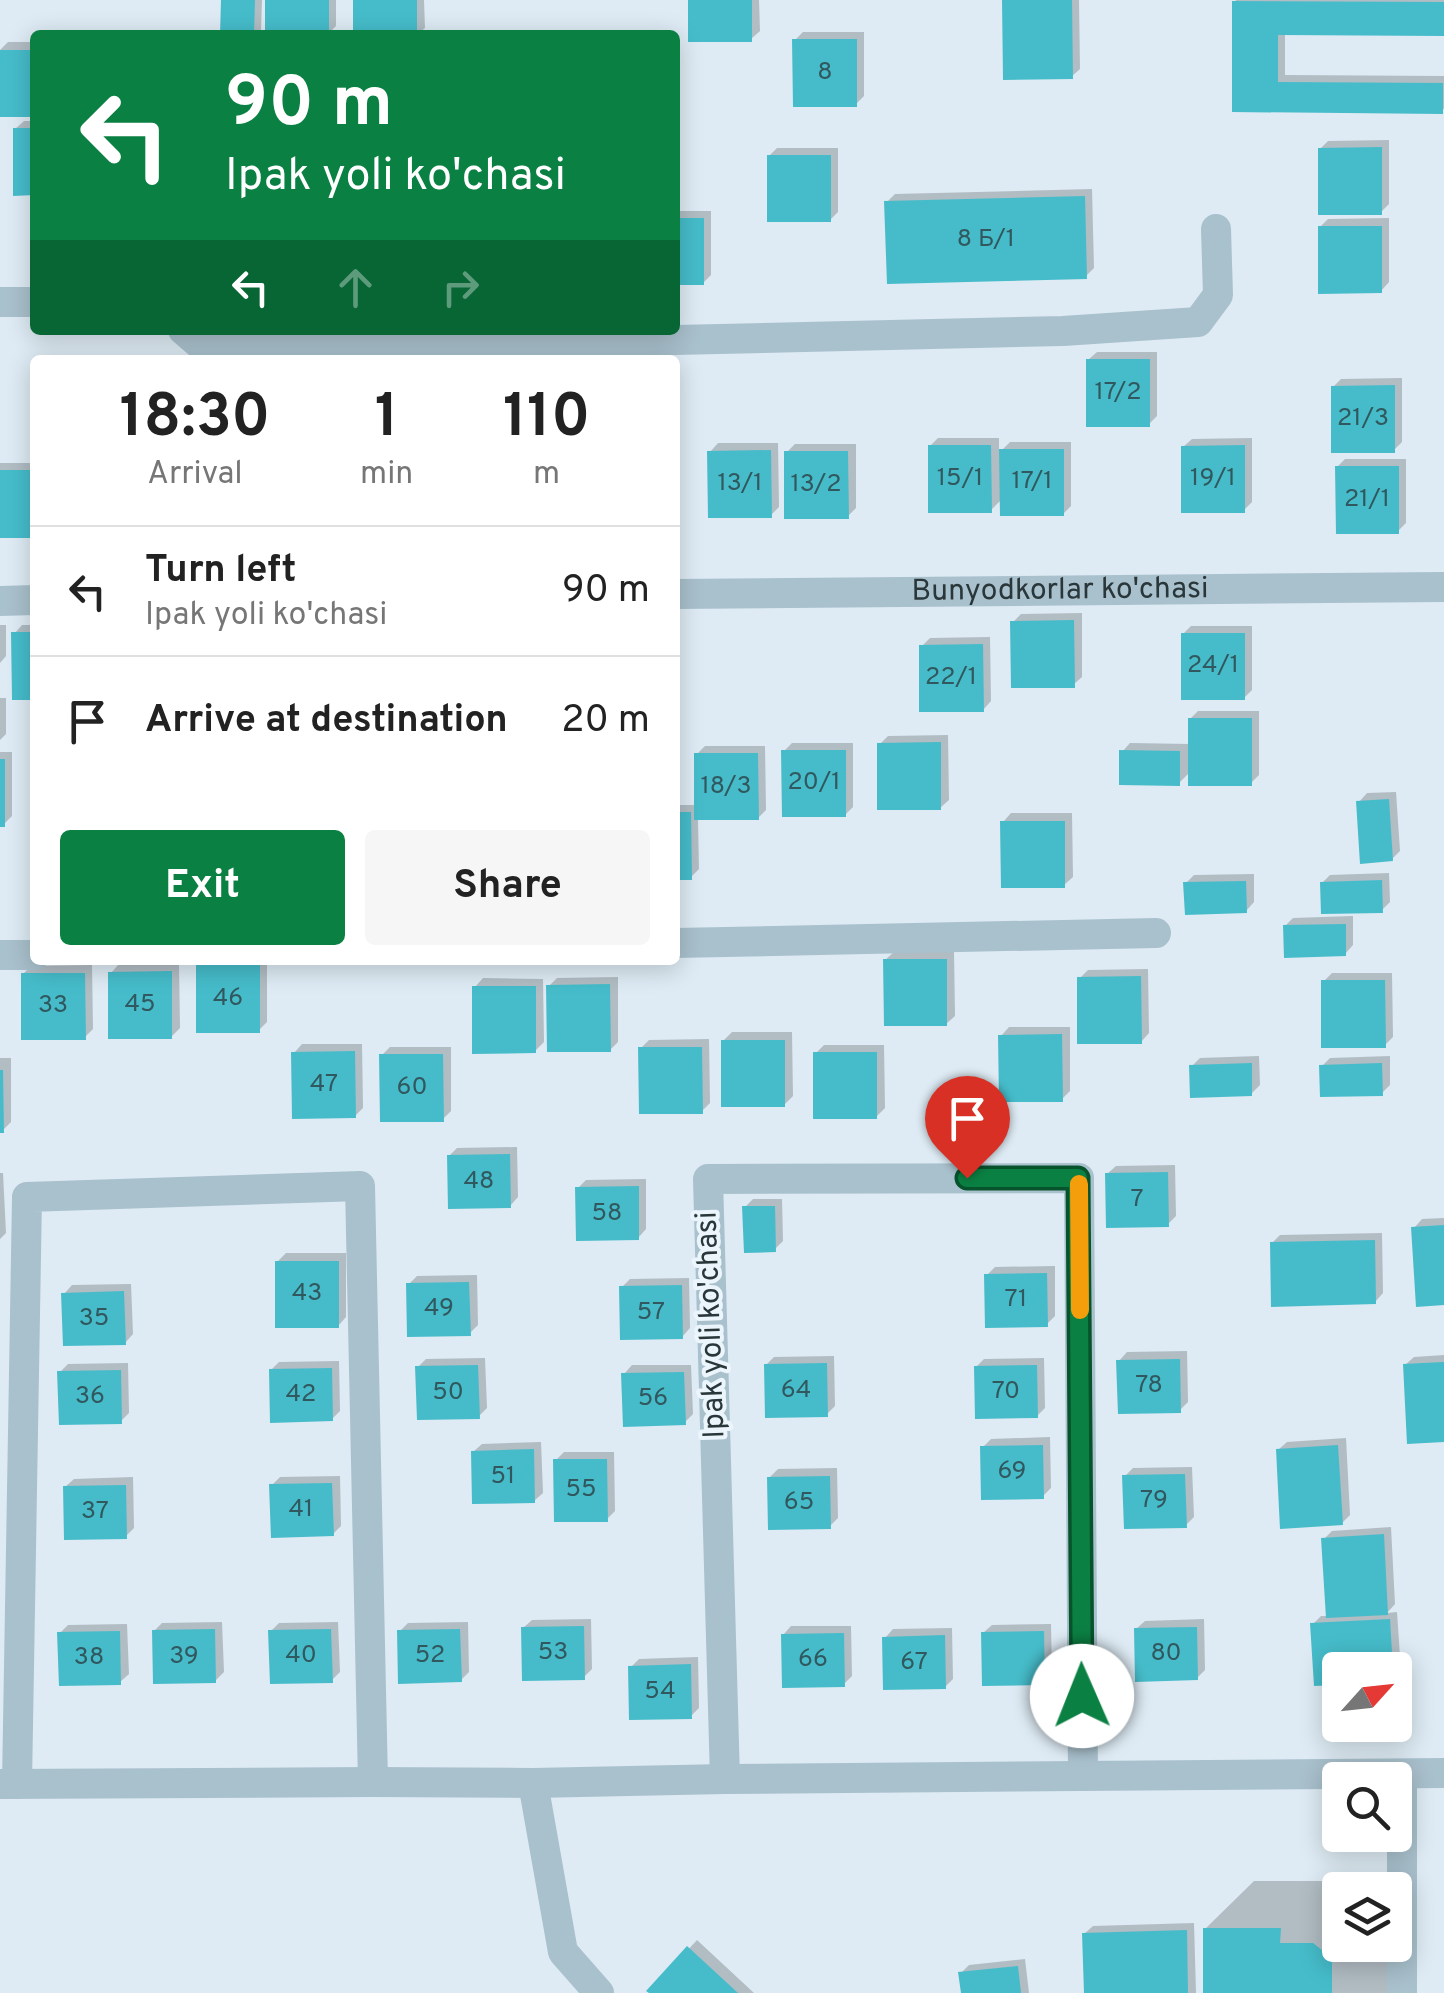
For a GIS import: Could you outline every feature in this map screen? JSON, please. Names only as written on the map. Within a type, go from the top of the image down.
[{"type":"street","points":[[189,335],[198,343],[498,344],[1063,330],[1198,322],[1218,295],[1216,229]]},
{"type":"street","points":[[0,302],[30,302]]},
{"type":"street","name":"Bunyodkorlar ko'chasi","points":[[680,594],[1444,587]]},
{"type":"street","points":[[0,601],[30,600]]},
{"type":"street","points":[[680,943],[1156,933]]},
{"type":"street","points":[[0,955],[30,955]]},
{"type":"street","name":"Ipak yoli ko'chasi","points":[[725,1779],[708,1180],[1078,1178],[1083,1776]]},
{"type":"street","points":[[374,1782],[360,1186],[27,1197],[8,1784],[533,1783],[1322,1775]]},
{"type":"street","points":[[1412,1774],[1444,1773]]},
{"type":"street","points":[[533,1783],[563,1952],[599,1993]]},
{"type":"street","points":[[1402,1852],[1402,1993]]},
{"type":"building","points":[[221,0],[255,0],[254,30],[220,30]]},
{"type":"building","points":[[265,0],[329,0],[329,30],[265,30]]},
{"type":"building","points":[[353,0],[417,0],[417,30],[353,30]]},
{"type":"building","points":[[688,0],[752,0],[752,42],[688,42]]},
{"type":"building","points":[[1002,0],[1072,0],[1073,79],[1003,80]]},
{"type":"building","points":[[1232,1],[1444,2],[1444,36],[1278,35],[1278,82],[1443,83],[1443,114],[1232,112]]},
{"type":"building","points":[[792,39],[857,39],[857,107],[793,107]]},
{"type":"building","points":[[0,50],[30,50],[30,117],[0,117]]},
{"type":"building","points":[[13,128],[30,128],[30,195],[13,196]]},
{"type":"building","points":[[1382,147],[1382,215],[1318,215],[1318,148]]},
{"type":"building","points":[[767,155],[831,155],[831,222],[767,222]]},
{"type":"building","points":[[1085,196],[1087,279],[887,284],[884,201]]},
{"type":"building","points":[[680,218],[704,218],[704,285],[680,285]]},
{"type":"building","points":[[1318,226],[1382,226],[1382,293],[1318,294]]},
{"type":"building","points":[[1086,359],[1150,359],[1150,427],[1086,427]]},
{"type":"building","points":[[1395,385],[1395,453],[1331,453],[1331,386]]},
{"type":"building","points":[[928,445],[991,445],[992,513],[928,513]]},
{"type":"building","points":[[1245,445],[1245,513],[1181,513],[1181,446]]},
{"type":"building","points":[[999,449],[1064,449],[1064,516],[1000,516]]},
{"type":"building","points":[[771,450],[772,518],[708,518],[707,451]]},
{"type":"building","points":[[784,451],[848,451],[849,519],[784,519]]},
{"type":"building","points":[[1335,466],[1399,466],[1399,534],[1336,534]]},
{"type":"building","points":[[0,470],[30,470],[30,538],[0,538]]},
{"type":"building","points":[[1074,620],[1075,688],[1011,688],[1010,621]]},
{"type":"building","points":[[11,632],[30,632],[30,700],[12,700]]},
{"type":"building","points":[[1181,633],[1245,633],[1245,700],[1181,700]]},
{"type":"building","points":[[983,644],[984,712],[919,712],[919,645]]},
{"type":"building","points":[[1188,718],[1252,718],[1252,786],[1188,786]]},
{"type":"building","points":[[941,742],[941,810],[877,810],[877,743]]},
{"type":"building","points":[[781,750],[846,750],[846,817],[782,817]]},
{"type":"building","points":[[1119,750],[1180,751],[1180,786],[1119,785]]},
{"type":"building","points":[[694,753],[758,753],[759,820],[694,820]]},
{"type":"building","points":[[0,759],[5,759],[5,827],[0,827]]},
{"type":"building","points":[[1389,799],[1393,861],[1360,864],[1356,801]]},
{"type":"building","points":[[680,812],[691,812],[692,880],[680,880]]},
{"type":"building","points":[[1000,821],[1065,821],[1065,888],[1001,888]]},
{"type":"building","points":[[1382,880],[1383,913],[1321,914],[1320,882]]},
{"type":"building","points":[[1246,881],[1247,913],[1185,915],[1183,882]]},
{"type":"building","points":[[1346,924],[1346,956],[1284,958],[1283,925]]},
{"type":"building","points":[[883,959],[947,959],[947,1026],[884,1026]]},
{"type":"building","points":[[196,965],[260,965],[260,1033],[196,1033]]},
{"type":"building","points":[[172,971],[172,1039],[108,1039],[108,972]]},
{"type":"building","points":[[21,973],[85,973],[86,1040],[21,1040]]},
{"type":"building","points":[[1141,976],[1142,1044],[1077,1044],[1077,977]]},
{"type":"building","points":[[1321,980],[1385,980],[1386,1048],[1321,1048]]},
{"type":"building","points":[[610,984],[611,1052],[547,1052],[546,985]]},
{"type":"building","points":[[472,986],[536,986],[536,1053],[472,1054]]},
{"type":"building","points":[[1062,1034],[1063,1102],[999,1102],[998,1035]]},
{"type":"building","points":[[721,1040],[785,1040],[785,1107],[721,1107]]},
{"type":"building","points":[[638,1047],[702,1047],[703,1114],[639,1114]]},
{"type":"building","points":[[355,1051],[356,1118],[292,1119],[291,1052]]},
{"type":"building","points":[[813,1052],[877,1052],[877,1119],[813,1119]]},
{"type":"building","points":[[379,1054],[443,1054],[444,1122],[380,1122]]},
{"type":"building","points":[[1252,1063],[1252,1096],[1190,1098],[1189,1065]]},
{"type":"building","points":[[1382,1063],[1383,1096],[1320,1097],[1319,1065]]},
{"type":"building","points":[[3,1070],[4,1133],[0,1133]]},
{"type":"building","points":[[510,1154],[511,1208],[448,1209],[447,1155]]},
{"type":"building","points":[[1168,1172],[1169,1227],[1106,1228],[1105,1173]]},
{"type":"building","points":[[639,1186],[639,1240],[576,1241],[575,1187]]},
{"type":"building","points":[[742,1206],[775,1206],[776,1252],[744,1253]]},
{"type":"building","points":[[1444,1225],[1444,1305],[1416,1307],[1411,1227]]},
{"type":"building","points":[[1375,1240],[1376,1304],[1271,1307],[1270,1242]]},
{"type":"building","points":[[275,1261],[339,1261],[339,1328],[275,1328]]},
{"type":"building","points":[[1047,1273],[1048,1327],[985,1328],[984,1274]]},
{"type":"building","points":[[469,1282],[471,1336],[407,1337],[406,1283]]},
{"type":"building","points":[[682,1285],[683,1339],[620,1340],[619,1286]]},
{"type":"building","points":[[124,1291],[126,1345],[63,1346],[61,1293]]},
{"type":"building","points":[[1180,1359],[1181,1413],[1118,1414],[1116,1360]]},
{"type":"building","points":[[1444,1362],[1444,1442],[1407,1444],[1403,1364]]},
{"type":"building","points":[[827,1363],[828,1417],[765,1418],[764,1364]]},
{"type":"building","points":[[478,1365],[480,1419],[417,1420],[415,1366]]},
{"type":"building","points":[[1037,1365],[1038,1418],[975,1419],[974,1366]]},
{"type":"building","points":[[332,1368],[333,1421],[270,1423],[269,1369]]},
{"type":"building","points":[[121,1370],[122,1424],[59,1425],[57,1371]]},
{"type":"building","points":[[684,1372],[686,1425],[623,1427],[621,1373]]},
{"type":"building","points":[[1043,1445],[1044,1499],[981,1500],[980,1446]]},
{"type":"building","points":[[1338,1445],[1343,1525],[1280,1529],[1276,1449]]},
{"type":"building","points":[[534,1449],[535,1503],[472,1504],[471,1451]]},
{"type":"building","points":[[553,1459],[607,1459],[608,1522],[554,1522]]},
{"type":"building","points":[[1185,1474],[1187,1528],[1124,1529],[1122,1475]]},
{"type":"building","points":[[830,1476],[831,1529],[768,1530],[767,1477]]},
{"type":"building","points":[[332,1483],[334,1536],[271,1538],[269,1484]]},
{"type":"building","points":[[126,1485],[127,1539],[64,1540],[63,1486]]},
{"type":"building","points":[[1384,1534],[1388,1615],[1326,1618],[1321,1538]]},
{"type":"building","points":[[1390,1619],[1392,1652],[1322,1652],[1322,1686],[1314,1686],[1310,1623]]},
{"type":"building","points":[[584,1626],[585,1680],[522,1681],[521,1627]]},
{"type":"building","points":[[1197,1627],[1198,1680],[1135,1682],[1134,1628]]},
{"type":"building","points":[[215,1629],[216,1683],[153,1684],[152,1630]]},
{"type":"building","points":[[331,1629],[333,1683],[270,1684],[268,1630]]},
{"type":"building","points":[[460,1629],[462,1682],[398,1684],[397,1630]]},
{"type":"building","points":[[120,1631],[121,1685],[59,1686],[57,1632]]},
{"type":"building","points":[[1044,1631],[1045,1685],[982,1686],[981,1632]]},
{"type":"building","points":[[844,1633],[845,1687],[782,1688],[781,1634]]},
{"type":"building","points":[[945,1635],[946,1689],[883,1690],[882,1637]]},
{"type":"building","points":[[691,1664],[692,1719],[629,1720],[628,1666]]},
{"type":"building","points":[[1203,1928],[1281,1928],[1280,1943],[1313,1943],[1322,1950],[1322,1962],[1332,1962],[1332,1993],[1203,1993]]},
{"type":"building","points":[[1187,1930],[1188,1993],[1084,1993],[1082,1933]]},
{"type":"building","points":[[687,1946],[738,1993],[646,1991]]},
{"type":"building","points":[[1018,1966],[1021,1993],[961,1993],[958,1972]]},
{"type":"slow traffic","points":[[1079,1184],[1080,1310]]},
{"type":"route","points":[[967,1178],[1078,1178],[1082,1696]]}]
